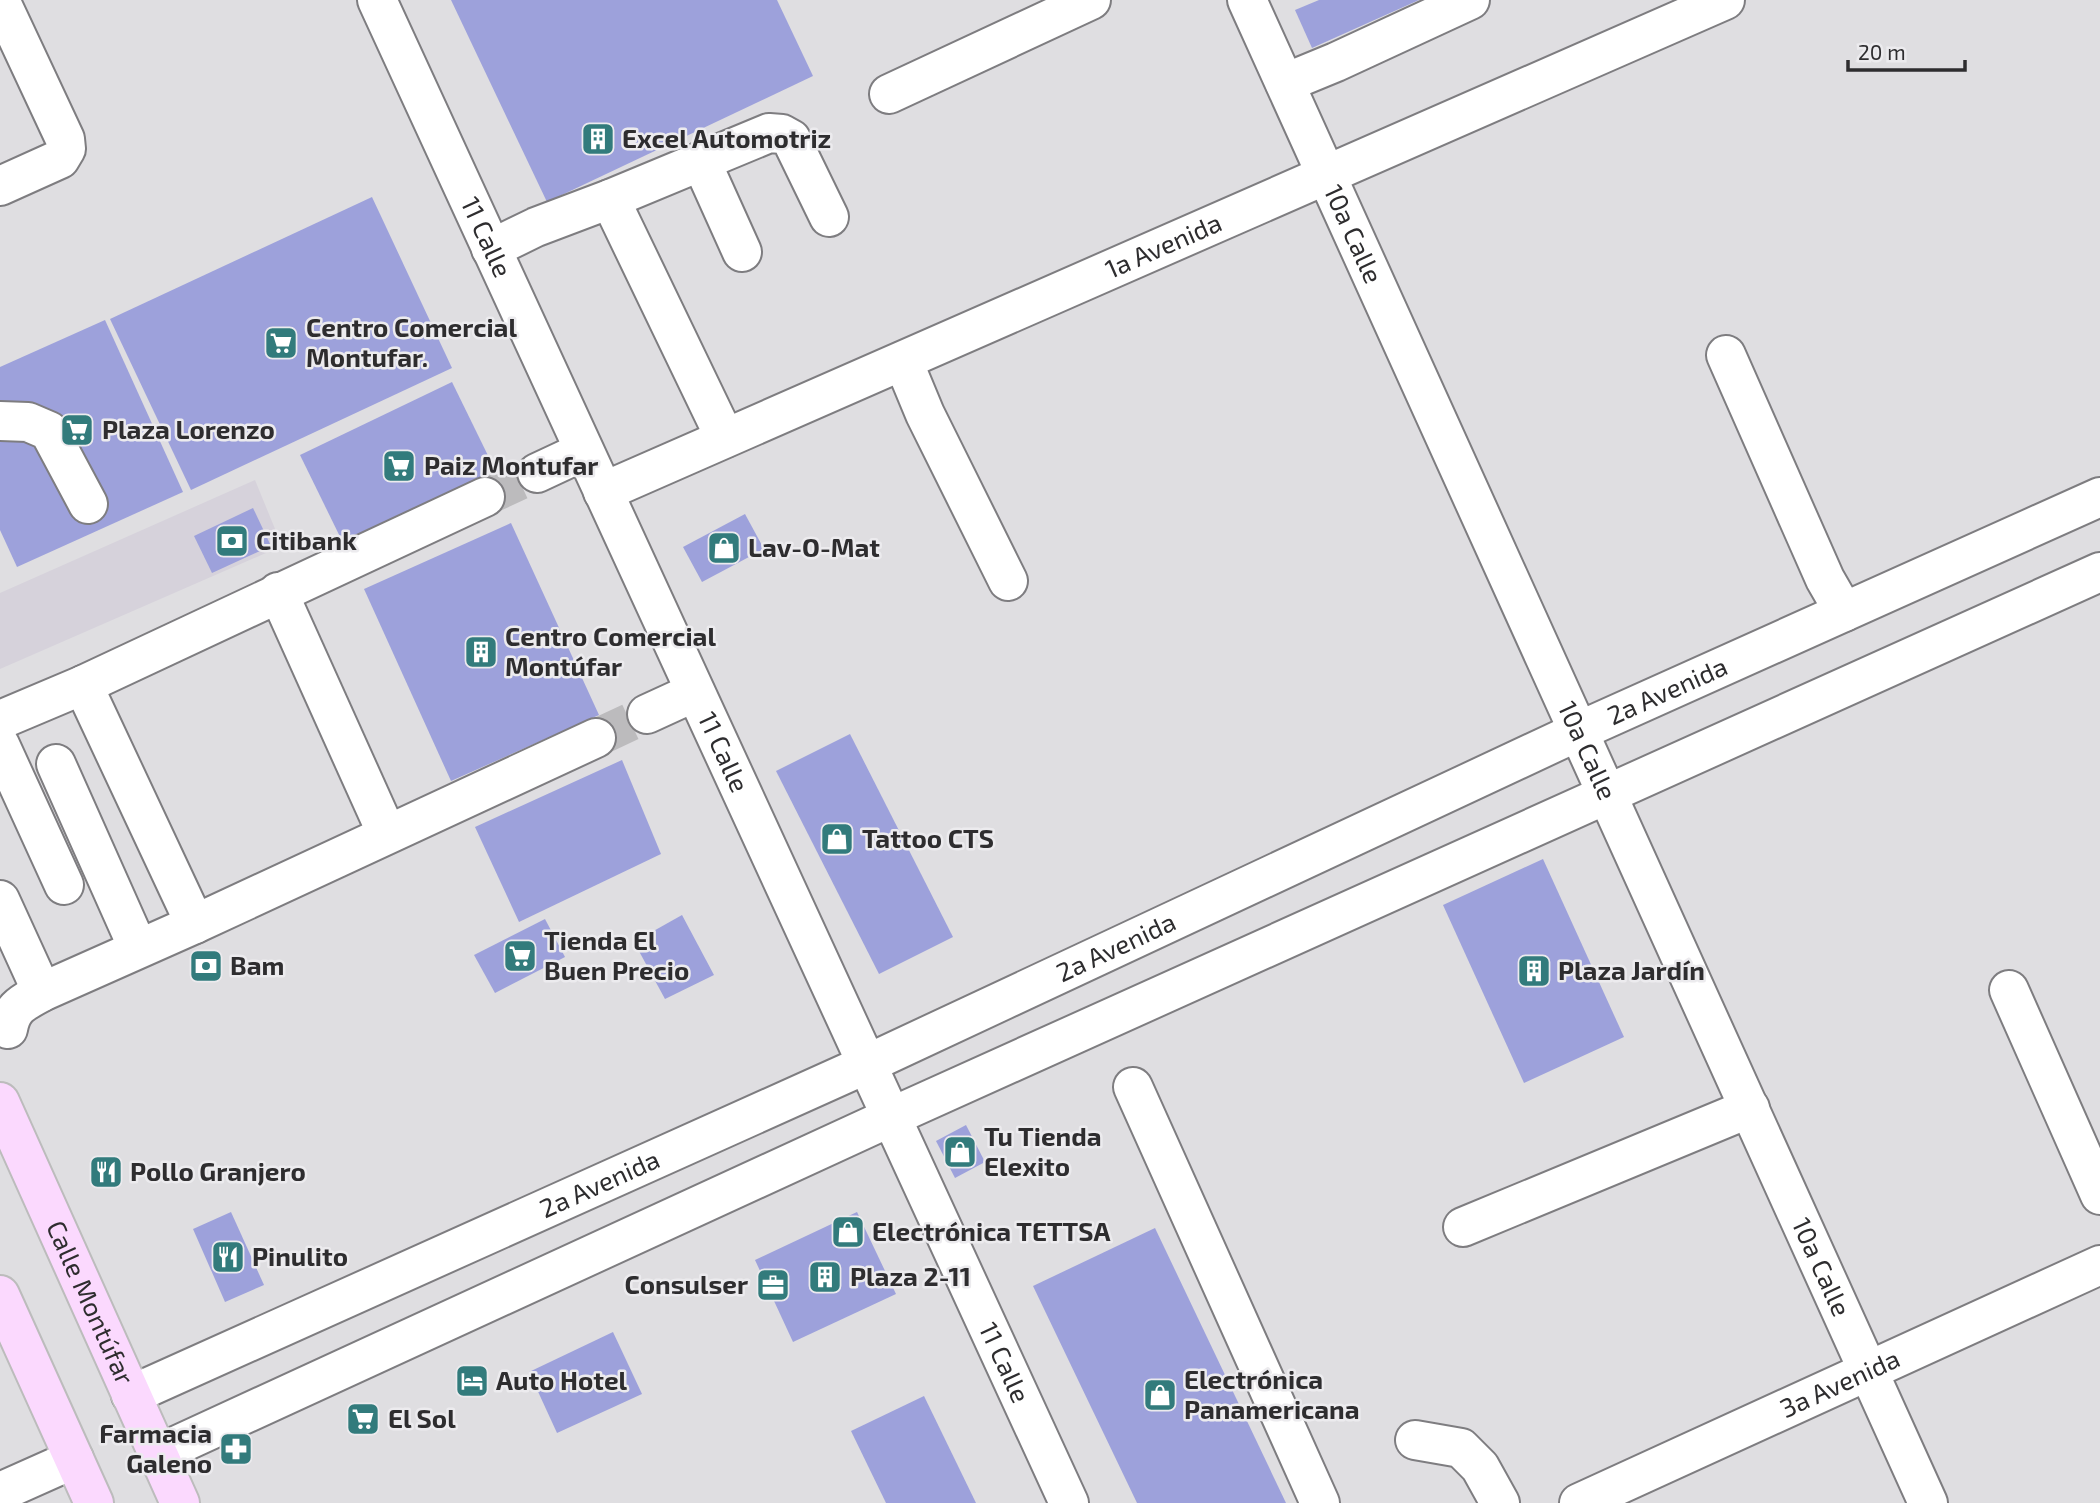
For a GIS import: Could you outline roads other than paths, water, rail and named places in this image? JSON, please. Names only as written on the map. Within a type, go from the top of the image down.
[{"type":"main road","name":"Calle Montúfar","points":[[0,1102],[180,1503]]},
{"type":"main road","points":[[0,1295],[94,1503]]},
{"type":"street","points":[[0,0],[65,139],[66,149],[60,159],[0,186]]},
{"type":"street","name":"11 Calle","points":[[377,0],[1069,1503]]},
{"type":"street","points":[[889,94],[1091,0]]},
{"type":"street","name":"10a Calle","points":[[1247,0],[1928,1503]]},
{"type":"street","points":[[1285,83],[1469,0]]},
{"type":"street","name":"1a Avenida","points":[[603,492],[1726,0]]},
{"type":"street","points":[[491,249],[769,132],[791,139],[829,217]]},
{"type":"street","points":[[701,161],[743,252]]},
{"type":"street","points":[[610,199],[725,438]]},
{"type":"street","points":[[1726,355],[1825,579],[1844,612]]},
{"type":"street","points":[[903,360],[925,414],[1008,581]]},
{"type":"street","points":[[0,421],[28,422],[49,432],[88,504]]},
{"type":"street","points":[[537,472],[584,450]]},
{"type":"street","points":[[0,720],[83,685],[485,497]]},
{"type":"street","name":"2a Avenida","points":[[131,1395],[867,1064],[1579,732],[2100,497]]},
{"type":"street","points":[[158,1454],[891,1117],[2100,572]]},
{"type":"street","points":[[278,592],[387,834]]},
{"type":"street","points":[[83,685],[195,924]]},
{"type":"street","points":[[647,714],[695,692]]},
{"type":"street","points":[[8,1030],[11,1013],[43,992],[596,738]]},
{"type":"street","points":[[0,745],[64,885]]},
{"type":"street","points":[[56,764],[138,948]]},
{"type":"street","points":[[0,900],[43,992]]},
{"type":"street","points":[[2009,990],[2100,1195]]},
{"type":"street","points":[[1133,1087],[1320,1503]]},
{"type":"street","points":[[1463,1227],[1750,1108]]},
{"type":"street","name":"3a Avenida","points":[[1579,1503],[2100,1265]]},
{"type":"street","points":[[1415,1440],[1461,1448],[1480,1466],[1500,1503]]},
{"type":"street","points":[[0,1492],[74,1459]]},
{"type":"tunnel","points":[[485,497],[537,473]]},
{"type":"tunnel","points":[[596,738],[647,714]]},
{"type":"place","name":"Excel Automotriz","points":[[598,139]]},
{"type":"place","name":"Centro Comercial Montufar.","points":[[281,343]]},
{"type":"place","name":"Plaza Lorenzo","points":[[77,430]]},
{"type":"place","name":"Paiz Montufar","points":[[399,466]]},
{"type":"place","name":"Citibank","points":[[232,541]]},
{"type":"place","name":"Lav-O-Mat","points":[[724,548]]},
{"type":"place","name":"Centro Comercial Montúfar","points":[[481,652]]},
{"type":"place","name":"Tattoo CTS","points":[[837,839]]},
{"type":"place","name":"Tienda El Buen Precio","points":[[520,956]]},
{"type":"place","name":"Bam","points":[[206,966]]},
{"type":"place","name":"Plaza Jardín","points":[[1534,971]]},
{"type":"place","name":"Tu Tienda Elexito","points":[[960,1152]]},
{"type":"place","name":"Pollo Granjero","points":[[106,1172]]},
{"type":"place","name":"Electrónica TETTSA","points":[[848,1232]]},
{"type":"place","name":"Pinulito","points":[[228,1257]]},
{"type":"place","name":"Plaza 2-11","points":[[825,1277]]},
{"type":"place","name":"Consulser","points":[[773,1285]]},
{"type":"place","name":"Auto Hotel","points":[[472,1381]]},
{"type":"place","name":"Electrónica Panamericana","points":[[1160,1395]]},
{"type":"place","name":"El Sol","points":[[363,1419]]},
{"type":"place","name":"Farmacia Galeno","points":[[236,1449]]}]
